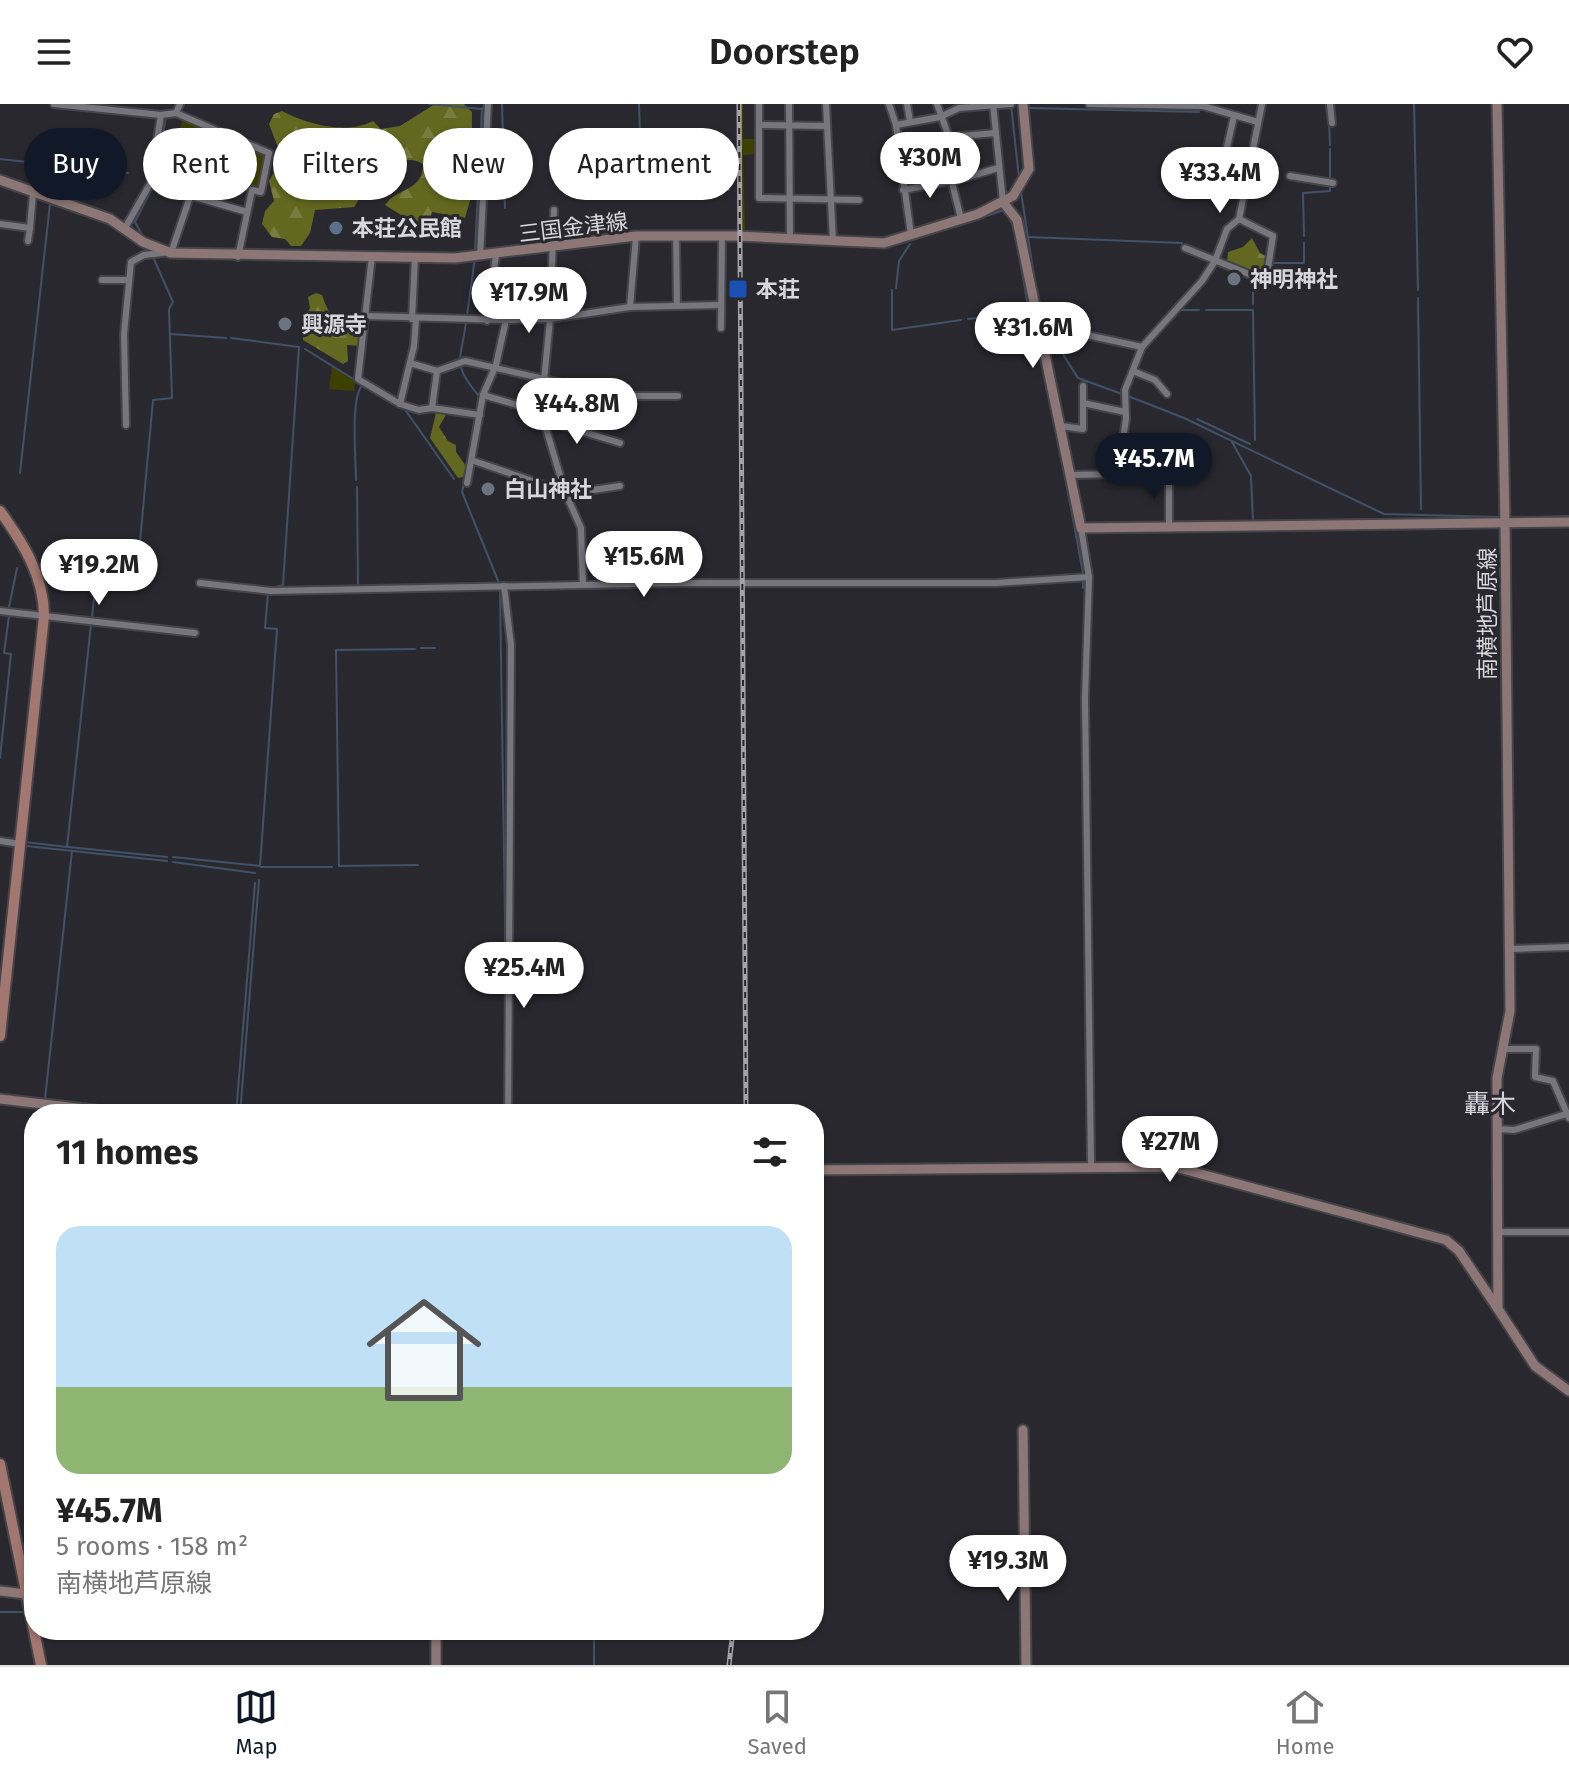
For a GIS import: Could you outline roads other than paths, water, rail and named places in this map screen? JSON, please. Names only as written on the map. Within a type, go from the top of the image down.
[{"type":"main road","name":"三国金津線","points":[[54,200],[110,219],[143,242],[167,253],[238,257],[476,257],[636,236],[722,236],[876,244],[961,219],[1003,202],[1023,184],[1029,169],[1023,104]]},
{"type":"main road","points":[[1497,104],[1504,517],[1569,522]]},
{"type":"main road","name":"三国金津線","points":[[0,180],[24,189]]},
{"type":"main road","points":[[1003,202],[1017,220],[1036,324],[1045,348],[1081,528]]},
{"type":"main road","points":[[0,511],[33,564],[42,592],[44,616],[0,1036]]},
{"type":"main road","name":"南横地芦原線","points":[[1081,528],[1504,517],[1510,1011],[1497,1078],[1498,1309]]},
{"type":"main road","points":[[0,1099],[43,1104]]},
{"type":"main road","points":[[824,1170],[1091,1165],[1175,1167],[1419,1231],[1446,1240],[1459,1251],[1535,1366],[1569,1391]]},
{"type":"main road","points":[[1023,1430],[1026,1665]]},
{"type":"main road","points":[[0,1464],[24,1584]]},
{"type":"main road","points":[[0,1591],[24,1594]]},
{"type":"main road","points":[[36,1640],[41,1665]]},
{"type":"main road","points":[[436,1640],[436,1665]]},
{"type":"street","points":[[54,104],[161,115],[176,113],[269,153],[261,192],[252,190],[238,257]]},
{"type":"street","points":[[176,113],[180,104]]},
{"type":"street","points":[[476,257],[488,104]]},
{"type":"street","points":[[759,104],[759,198],[859,200]]},
{"type":"street","points":[[789,104],[790,239]]},
{"type":"street","points":[[826,104],[833,241]]},
{"type":"street","points":[[889,104],[896,125],[911,235]]},
{"type":"street","points":[[907,104],[910,121]]},
{"type":"street","points":[[937,104],[949,137],[951,182],[961,219]]},
{"type":"street","points":[[896,125],[940,117],[959,108],[1011,104]]},
{"type":"street","points":[[1089,104],[1203,106],[1258,122]]},
{"type":"street","points":[[1118,473],[1125,390],[1142,347],[1215,261],[1227,229],[1239,219],[1262,104]]},
{"type":"street","points":[[1330,104],[1332,123]]},
{"type":"street","points":[[993,105],[1003,202]]},
{"type":"street","points":[[159,128],[161,115]]},
{"type":"street","points":[[1225,156],[1234,116]]},
{"type":"street","points":[[759,125],[827,126]]},
{"type":"street","points":[[949,137],[996,133]]},
{"type":"street","points":[[1197,153],[1225,156],[1251,165]]},
{"type":"street","points":[[903,190],[951,182],[998,168]]},
{"type":"street","points":[[1290,176],[1333,183]]},
{"type":"street","points":[[125,228],[143,196]]},
{"type":"street","points":[[28,241],[32,200]]},
{"type":"street","points":[[126,425],[124,334],[131,262],[144,255],[167,253],[189,200]]},
{"type":"street","points":[[210,200],[247,212]]},
{"type":"street","points":[[554,210],[542,416],[565,493],[581,528],[583,585]]},
{"type":"street","points":[[1185,248],[1266,281],[1273,236],[1239,219]]},
{"type":"street","points":[[0,224],[30,228]]},
{"type":"street","points":[[630,307],[636,236]]},
{"type":"street","points":[[676,236],[677,306]]},
{"type":"street","points":[[721,328],[722,236]]},
{"type":"street","points":[[143,242],[144,255]]},
{"type":"street","points":[[487,321],[496,255]]},
{"type":"street","points":[[372,256],[368,316],[358,379],[400,404],[419,410],[432,408],[477,415]]},
{"type":"street","points":[[400,404],[410,363],[415,257]]},
{"type":"street","points":[[102,280],[129,280]]},
{"type":"street","points":[[368,316],[487,321],[550,319],[630,307],[721,305]]},
{"type":"street","points":[[467,483],[474,461],[477,415],[496,365],[506,320]]},
{"type":"street","points":[[1036,324],[1142,347]]},
{"type":"street","points":[[410,363],[437,371],[465,361],[496,365],[619,396],[678,396]]},
{"type":"street","points":[[432,408],[437,371]]},
{"type":"street","points":[[1133,371],[1155,380],[1167,394]]},
{"type":"street","points":[[1061,426],[1083,429],[1083,386]]},
{"type":"street","points":[[483,395],[620,443]]},
{"type":"street","points":[[1083,403],[1125,412]]},
{"type":"street","points":[[474,461],[565,493],[620,486]]},
{"type":"street","points":[[1070,475],[1169,473],[1169,528]]},
{"type":"street","points":[[1081,528],[1089,577],[1085,698],[1091,1165]]},
{"type":"street","points":[[200,583],[271,591],[583,585],[996,583],[1089,577]]},
{"type":"street","points":[[504,586],[511,645],[508,1104]]},
{"type":"street","points":[[0,611],[195,633]]},
{"type":"street","points":[[0,841],[21,844]]},
{"type":"street","points":[[1510,949],[1566,948],[1569,955]]},
{"type":"street","points":[[1498,1129],[1514,1130],[1569,1115],[1553,1081],[1535,1077],[1536,1049],[1503,1049]]},
{"type":"street","points":[[1499,1232],[1569,1232]]},
{"type":"waterway","points":[[429,104],[481,109]]},
{"type":"waterway","points":[[502,104],[505,208]]},
{"type":"waterway","points":[[639,104],[640,128]]},
{"type":"waterway","points":[[741,104],[741,231]]},
{"type":"waterway","points":[[1414,104],[1418,290]]},
{"type":"waterway","points":[[1011,105],[1019,178]]},
{"type":"waterway","points":[[475,252],[482,108]]},
{"type":"waterway","points":[[1029,108],[1199,112]]},
{"type":"waterway","points":[[164,128],[166,117]]},
{"type":"waterway","points":[[1329,121],[1330,145]]},
{"type":"waterway","points":[[1330,149],[1330,180]]},
{"type":"waterway","points":[[0,159],[128,173]]},
{"type":"waterway","points":[[1304,236],[1303,193],[1330,191],[1330,186]]},
{"type":"waterway","points":[[1021,192],[1036,289]]},
{"type":"waterway","points":[[142,235],[135,222],[146,200]]},
{"type":"waterway","points":[[20,473],[50,204],[83,214]]},
{"type":"waterway","points":[[955,227],[1001,211]]},
{"type":"waterway","points":[[1006,213],[1015,228]]},
{"type":"waterway","points":[[912,240],[950,228]]},
{"type":"waterway","points":[[1028,237],[1182,243]]},
{"type":"waterway","points":[[1272,263],[1304,263],[1304,243]]},
{"type":"waterway","points":[[896,288],[899,261],[910,244]]},
{"type":"waterway","points":[[1018,246],[1028,307]]},
{"type":"waterway","points":[[92,617],[96,581],[136,585],[153,400],[172,398],[169,309],[173,302],[149,248]]},
{"type":"waterway","points":[[467,315],[475,258]]},
{"type":"waterway","points":[[1253,304],[1253,281],[1268,285],[1269,281]]},
{"type":"waterway","points":[[892,290],[892,330],[961,320]]},
{"type":"waterway","points":[[1418,298],[1421,509]]},
{"type":"waterway","points":[[1040,307],[1045,323]]},
{"type":"waterway","points":[[1181,310],[1199,310]]},
{"type":"waterway","points":[[1206,310],[1253,310],[1255,440]]},
{"type":"waterway","points":[[968,319],[1026,312],[1042,360]]},
{"type":"waterway","points":[[466,321],[460,360],[464,375],[479,396],[477,411]]},
{"type":"waterway","points":[[1047,329],[1078,378],[1122,394]]},
{"type":"waterway","points":[[171,334],[226,338]]},
{"type":"waterway","points":[[231,338],[299,347],[283,585],[271,588]]},
{"type":"waterway","points":[[305,349],[355,380]]},
{"type":"waterway","points":[[356,480],[355,414],[356,401],[363,385]]},
{"type":"waterway","points":[[379,395],[398,407]]},
{"type":"waterway","points":[[1128,396],[1184,418],[1384,514],[1500,517]]},
{"type":"waterway","points":[[406,411],[454,479]]},
{"type":"waterway","points":[[1197,419],[1250,444]]},
{"type":"waterway","points":[[1232,442],[1251,476],[1253,522]]},
{"type":"waterway","points":[[1059,444],[1083,573]]},
{"type":"waterway","points":[[465,480],[462,492],[499,583]]},
{"type":"waterway","points":[[357,487],[358,584]]},
{"type":"waterway","points":[[1510,518],[1569,516]]},
{"type":"waterway","points":[[9,607],[17,568]]},
{"type":"waterway","points":[[1083,582],[1083,588]]},
{"type":"waterway","points":[[500,591],[506,981]]},
{"type":"waterway","points":[[173,857],[260,866],[277,629],[265,628],[268,594]]},
{"type":"waterway","points":[[0,758],[11,654],[4,653],[9,616]]},
{"type":"waterway","points":[[25,842],[67,847],[91,624]]},
{"type":"waterway","points":[[421,648],[435,648]]},
{"type":"waterway","points":[[415,649],[336,650],[339,866],[418,865]]},
{"type":"waterway","points":[[26,846],[167,861]]},
{"type":"waterway","points":[[68,847],[167,857]]},
{"type":"waterway","points":[[72,851],[45,1099],[88,1104]]},
{"type":"waterway","points":[[173,862],[255,873]]},
{"type":"waterway","points":[[261,867],[332,867]]},
{"type":"waterway","points":[[241,1104],[259,880]]},
{"type":"waterway","points":[[237,1104],[255,883]]},
{"type":"waterway","points":[[0,1612],[24,1612]]},
{"type":"waterway","points":[[594,1640],[594,1665]]},
{"type":"railway","points":[[739,104],[746,1104]]},
{"type":"railway","points":[[729,1665],[732,1640]]},
{"type":"place","name":"本荘公民館","points":[[336,228]]},
{"type":"place","name":"神明神社","points":[[1234,279]]},
{"type":"place","name":"本荘","points":[[738,289]]},
{"type":"place","name":"興源寺","points":[[285,324]]},
{"type":"place","name":"白山神社","points":[[488,489]]},
{"type":"district","name":"轟木","points":[[1490,1104]]}]
